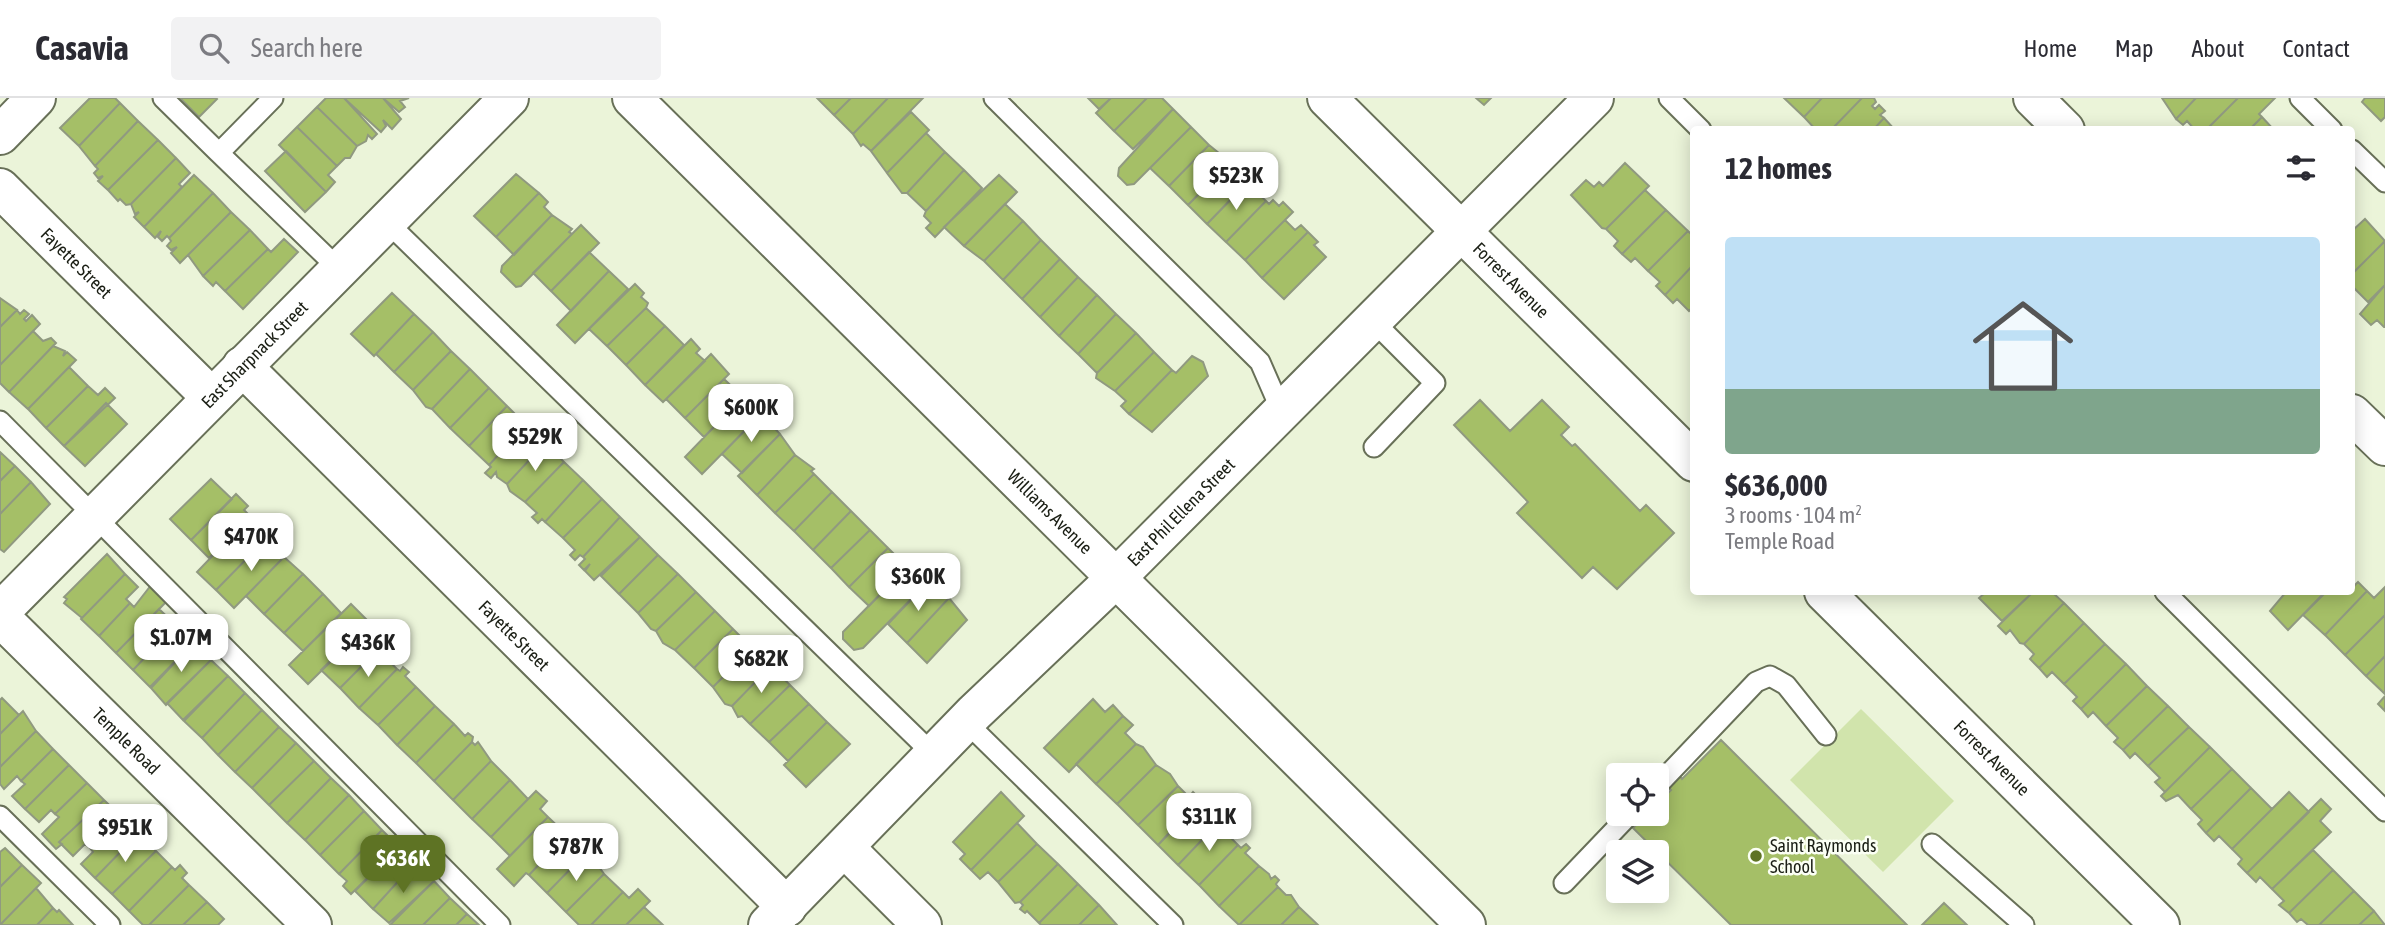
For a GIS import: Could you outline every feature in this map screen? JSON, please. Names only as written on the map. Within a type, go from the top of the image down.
[{"type":"street","points":[[0,135],[36,98]]},
{"type":"street","name":"East Sharpnack Street","points":[[0,614],[211,397],[509,98]]},
{"type":"street","name":"Williams Avenue","points":[[632,98],[1466,925]]},
{"type":"street","name":"Forrest Avenue","points":[[1327,98],[1690,458]]},
{"type":"street","name":"East Phil Ellena Street","points":[[778,916],[846,849],[966,722],[1116,578],[1594,98]]},
{"type":"street","points":[[2033,98],[2061,126]]},
{"type":"street","name":"Fayette Street","points":[[0,188],[211,397]]},
{"type":"street","name":"Fayette Street","points":[[242,366],[778,916]]},
{"type":"street","points":[[2355,417],[2385,446]]},
{"type":"street","name":"Forrest Avenue","points":[[1827,595],[2160,925]]},
{"type":"street","name":"Temple Road","points":[[0,614],[312,925]]},
{"type":"street","points":[[846,849],[922,925]]},
{"type":"lane","points":[[163,98],[339,269]]},
{"type":"lane","points":[[219,153],[273,98]]},
{"type":"lane","points":[[994,98],[1260,362],[1281,410]]},
{"type":"lane","points":[[1670,98],[1697,126]]},
{"type":"lane","points":[[2300,98],[2328,126]]},
{"type":"lane","points":[[2355,153],[2385,182]]},
{"type":"lane","points":[[387,222],[934,755]]},
{"type":"lane","points":[[1373,321],[1435,383],[1374,447]]},
{"type":"lane","points":[[0,421],[500,925]]},
{"type":"lane","points":[[2168,595],[2385,811]]},
{"type":"lane","points":[[1669,773],[1756,682],[1770,676],[1786,685],[1826,734]]},
{"type":"lane","points":[[966,722],[1173,925]]},
{"type":"lane","points":[[0,816],[110,925]]},
{"type":"lane","points":[[1564,883],[1619,826]]},
{"type":"lane","points":[[1932,844],[2024,925]]},
{"type":"green space","points":[[1861,709],[1954,801],[1883,872],[1790,780]]},
{"type":"building","points":[[90,98],[115,98],[120,103],[79,146],[60,128]]},
{"type":"building","points":[[180,98],[216,98],[217,99],[199,117]]},
{"type":"building","points":[[326,98],[344,98],[377,134],[372,139],[368,135],[366,141],[357,146],[317,107]]},
{"type":"building","points":[[344,98],[383,98],[401,119],[392,129],[383,120],[386,126],[381,132]]},
{"type":"building","points":[[383,98],[409,98],[400,101],[405,107],[399,112]]},
{"type":"building","points":[[817,98],[851,98],[834,115]]},
{"type":"building","points":[[851,98],[888,98],[853,134],[834,115]]},
{"type":"building","points":[[888,98],[923,98],[871,151],[863,144],[861,146],[853,134]]},
{"type":"building","points":[[1088,98],[1111,98],[1099,109]]},
{"type":"building","points":[[1111,98],[1147,98],[1114,131],[1096,113]]},
{"type":"building","points":[[1147,98],[1162,98],[1173,109],[1133,149],[1114,131]]},
{"type":"building","points":[[1476,98],[1491,98],[1484,105]]},
{"type":"building","points":[[1784,98],[1822,98],[1804,117]]},
{"type":"building","points":[[1822,98],[1862,98],[1835,126],[1812,126],[1804,117]]},
{"type":"building","points":[[1862,98],[1874,98],[1876,102],[1872,106],[1875,109],[1879,105],[1885,111],[1880,115],[1884,118],[1877,126],[1835,126]]},
{"type":"building","points":[[2162,98],[2196,98],[2176,119]]},
{"type":"building","points":[[2196,98],[2238,98],[2210,126],[2191,126],[2187,121],[2183,125],[2176,119]]},
{"type":"building","points":[[2238,98],[2275,98],[2259,114],[2262,117],[2253,126],[2210,126]]},
{"type":"building","points":[[2365,98],[2385,98],[2385,117],[2381,121],[2362,102]]},
{"type":"building","points":[[120,103],[138,121],[95,166],[79,146]]},
{"type":"building","points":[[317,107],[357,146],[350,158],[345,158],[337,166],[297,127]]},
{"type":"building","points":[[1173,109],[1191,127],[1134,184],[1127,185],[1118,176],[1119,168]]},
{"type":"building","points":[[911,112],[929,130],[887,173],[871,151]]},
{"type":"building","points":[[2262,117],[2270,126],[2253,126]]},
{"type":"building","points":[[1884,118],[1891,126],[1877,126]]},
{"type":"building","points":[[138,121],[158,140],[108,190],[98,181],[103,176],[98,178],[94,173],[98,169],[95,166]]},
{"type":"building","points":[[297,127],[337,166],[328,175],[335,182],[326,192],[279,145]]},
{"type":"building","points":[[1191,127],[1209,145],[1169,186],[1150,168]]},
{"type":"building","points":[[926,133],[945,152],[907,193],[902,193],[887,173]]},
{"type":"building","points":[[158,140],[176,158],[131,204],[126,205],[120,199],[118,201],[108,190]]},
{"type":"building","points":[[1209,145],[1230,162],[1188,205],[1169,186]]},
{"type":"building","points":[[286,151],[326,192],[305,212],[265,171]]},
{"type":"building","points":[[945,152],[964,170],[926,211],[907,193]]},
{"type":"building","points":[[176,158],[190,173],[179,184],[182,187],[144,227],[134,217],[139,212],[135,214],[131,204]]},
{"type":"building","points":[[1250,162],[1259,170],[1207,224],[1188,205],[1228,165],[1241,171]]},
{"type":"building","points":[[1625,163],[1649,186],[1606,229],[1602,228],[1571,195],[1586,180],[1594,187],[1599,182],[1603,186]]},
{"type":"building","points":[[964,170],[982,188],[935,237],[926,228],[931,223],[924,216],[926,211]]},
{"type":"building","points":[[516,174],[539,193],[496,237],[474,216]]},
{"type":"building","points":[[194,175],[213,193],[169,238],[167,236],[162,241],[158,237],[161,231],[155,238],[144,227]]},
{"type":"building","points":[[999,175],[1017,192],[964,246],[944,227]]},
{"type":"building","points":[[1247,183],[1266,201],[1226,242],[1207,224]]},
{"type":"building","points":[[1645,190],[1666,210],[1622,254],[1614,246],[1618,241],[1606,229]]},
{"type":"building","points":[[213,193],[231,212],[180,263],[171,253],[177,247],[171,250],[167,246],[171,241],[169,238]]},
{"type":"building","points":[[539,193],[548,202],[544,207],[552,215],[514,255],[496,237]]},
{"type":"building","points":[[1273,200],[1279,206],[1283,202],[1293,212],[1245,260],[1226,242],[1266,201],[1269,204]]},
{"type":"building","points":[[1005,204],[1023,221],[984,261],[964,246]]},
{"type":"building","points":[[1666,210],[1688,231],[1648,271],[1635,258],[1631,262],[1622,254]]},
{"type":"building","points":[[231,212],[250,230],[203,276],[188,255]]},
{"type":"building","points":[[552,215],[572,229],[569,232],[572,234],[521,286],[516,287],[501,272],[502,266]]},
{"type":"building","points":[[2365,219],[2385,241],[2355,271],[2355,228]]},
{"type":"building","points":[[1285,220],[1295,230],[1301,225],[1308,232],[1262,278],[1245,260]]},
{"type":"building","points":[[1023,221],[1041,240],[1003,280],[984,261]]},
{"type":"building","points":[[581,225],[599,243],[551,291],[533,273]]},
{"type":"building","points":[[250,230],[268,249],[225,291],[216,282],[213,286],[203,276]]},
{"type":"building","points":[[1688,231],[1690,233],[1690,268],[1665,295],[1656,286],[1660,282],[1648,271]]},
{"type":"building","points":[[1308,232],[1318,242],[1314,245],[1326,257],[1284,299],[1262,278]]},
{"type":"building","points":[[284,239],[298,252],[243,309],[225,291],[268,249],[271,252]]},
{"type":"building","points":[[1041,240],[1060,259],[1022,299],[1003,280]]},
{"type":"building","points":[[2385,241],[2385,285],[2368,302],[2355,289],[2355,271]]},
{"type":"building","points":[[589,252],[609,271],[571,311],[551,291]]},
{"type":"building","points":[[1060,259],[1078,277],[1040,317],[1022,299]]},
{"type":"building","points":[[1690,268],[1690,310],[1677,299],[1673,303],[1665,295]]},
{"type":"building","points":[[609,271],[628,289],[575,343],[557,325]]},
{"type":"building","points":[[1078,277],[1097,295],[1059,336],[1040,317]]},
{"type":"building","points":[[635,284],[644,293],[641,297],[648,303],[646,308],[607,346],[589,329]]},
{"type":"building","points":[[2385,285],[2385,327],[2377,320],[2371,325],[2360,314]]},
{"type":"building","points":[[392,293],[414,314],[374,356],[351,334]]},
{"type":"building","points":[[1097,295],[1116,314],[1078,354],[1059,336]]},
{"type":"building","points":[[0,298],[17,310],[0,327]]},
{"type":"building","points":[[646,308],[665,326],[626,365],[607,346]]},
{"type":"building","points":[[17,310],[20,314],[24,310],[29,314],[24,319],[26,321],[32,315],[40,324],[0,365],[0,327]]},
{"type":"building","points":[[414,314],[433,332],[394,372],[376,354]]},
{"type":"building","points":[[1116,314],[1136,333],[1097,373],[1078,354]]},
{"type":"building","points":[[665,326],[684,345],[645,385],[626,365]]},
{"type":"building","points":[[33,331],[43,341],[51,338],[56,343],[9,392],[0,383],[0,365]]},
{"type":"building","points":[[433,332],[451,351],[413,390],[394,372]]},
{"type":"building","points":[[1136,333],[1154,352],[1115,391],[1096,378],[1097,373]]},
{"type":"building","points":[[691,339],[700,349],[696,353],[705,361],[663,402],[645,385]]},
{"type":"building","points":[[53,346],[65,351],[63,356],[67,352],[76,360],[28,409],[9,392]]},
{"type":"building","points":[[451,351],[470,369],[432,409],[426,407],[413,390]]},
{"type":"building","points":[[1154,352],[1172,370],[1129,414],[1121,406],[1126,401],[1115,391]]},
{"type":"building","points":[[711,354],[729,374],[685,418],[666,399]]},
{"type":"building","points":[[1192,356],[1203,362],[1208,376],[1152,432],[1129,414],[1172,370],[1176,373]]},
{"type":"building","points":[[69,367],[88,386],[46,428],[28,409]]},
{"type":"building","points":[[470,369],[489,388],[450,428],[432,409]]},
{"type":"building","points":[[724,379],[743,397],[704,437],[685,418]]},
{"type":"building","points":[[88,386],[98,395],[105,388],[115,398],[64,446],[46,428]]},
{"type":"building","points":[[489,388],[507,406],[469,446],[450,428]]},
{"type":"building","points":[[743,397],[761,414],[702,474],[685,457]]},
{"type":"building","points":[[1480,400],[1510,431],[1542,400],[1569,427],[1561,435],[1572,446],[1575,444],[1640,511],[1646,505],[1674,533],[1617,589],[1593,567],[1582,578],[1517,513],[1528,502],[1454,425]]},
{"type":"building","points":[[106,403],[127,424],[85,466],[64,446]]},
{"type":"building","points":[[507,406],[526,425],[489,465],[469,446]]},
{"type":"building","points":[[761,414],[780,434],[742,473],[722,454]]},
{"type":"building","points":[[526,425],[545,443],[507,484],[497,477],[496,472],[491,478],[485,473],[491,467],[489,465]]},
{"type":"building","points":[[780,434],[795,455],[757,495],[738,476]]},
{"type":"building","points":[[545,443],[564,462],[525,502],[510,491],[507,484]]},
{"type":"building","points":[[0,452],[15,466],[0,481]]},
{"type":"building","points":[[795,455],[814,469],[811,471],[814,474],[775,513],[757,495]]},
{"type":"building","points":[[564,462],[583,480],[545,522],[542,519],[538,523],[532,517],[537,513],[525,502]]},
{"type":"building","points":[[15,466],[31,482],[0,514],[0,481]]},
{"type":"building","points":[[814,474],[832,492],[794,531],[775,513]]},
{"type":"building","points":[[211,479],[232,499],[191,540],[170,519]]},
{"type":"building","points":[[583,480],[602,499],[563,538],[545,522]]},
{"type":"building","points":[[31,482],[50,504],[4,552],[0,549],[0,514]]},
{"type":"building","points":[[832,492],[851,511],[813,550],[794,531]]},
{"type":"building","points":[[236,494],[248,506],[244,510],[249,515],[247,520],[209,558],[191,540]]},
{"type":"building","points":[[602,499],[620,517],[583,557],[580,555],[575,560],[570,555],[575,550],[563,538]]},
{"type":"building","points":[[851,511],[870,530],[831,568],[813,550]]},
{"type":"building","points":[[620,517],[640,537],[594,580],[585,571],[590,564],[584,570],[579,565],[585,559],[583,557]]},
{"type":"building","points":[[247,520],[252,520],[266,539],[216,590],[197,572]]},
{"type":"building","points":[[870,530],[888,548],[849,587],[831,568]]},
{"type":"building","points":[[269,536],[284,557],[234,608],[216,590]]},
{"type":"building","points":[[640,537],[658,555],[619,594],[601,576]]},
{"type":"building","points":[[888,548],[907,567],[869,606],[849,587]]},
{"type":"building","points":[[107,554],[125,574],[82,618],[64,603],[67,599],[64,597]]},
{"type":"building","points":[[658,555],[678,574],[638,613],[619,594]]},
{"type":"building","points":[[284,557],[303,574],[264,614],[246,596]]},
{"type":"building","points":[[907,567],[925,585],[863,648],[854,650],[843,639],[843,632]]},
{"type":"building","points":[[125,574],[138,587],[126,599],[130,603],[99,636],[81,619]]},
{"type":"building","points":[[303,574],[323,594],[284,633],[264,614]]},
{"type":"building","points":[[678,574],[696,592],[656,631],[651,629],[638,613]]},
{"type":"building","points":[[2358,582],[2367,591],[2325,635],[2303,615],[2323,595],[2355,595],[2355,585]]},
{"type":"building","points":[[152,584],[168,600],[116,653],[99,636],[130,603],[134,607]]},
{"type":"building","points":[[925,585],[935,595],[940,589],[949,598],[907,643],[888,624]]},
{"type":"building","points":[[2385,587],[2385,615],[2345,655],[2325,635],[2367,591],[2374,598]]},
{"type":"building","points":[[696,592],[715,611],[675,650],[663,643],[656,631]]},
{"type":"building","points":[[323,594],[341,613],[303,651],[284,633]]},
{"type":"building","points":[[1982,595],[2030,595],[2002,621],[1979,598]]},
{"type":"building","points":[[2030,595],[2055,595],[2064,603],[2024,644],[2020,643],[2010,630],[2006,634],[1998,626]]},
{"type":"building","points":[[2283,595],[2322,595],[2288,630],[2270,611]]},
{"type":"building","points":[[949,598],[967,620],[927,663],[907,643]]},
{"type":"building","points":[[2064,603],[2084,623],[2039,668],[2030,659],[2034,654],[2024,644]]},
{"type":"building","points":[[351,604],[370,623],[308,684],[289,665]]},
{"type":"building","points":[[159,609],[176,625],[133,670],[116,653]]},
{"type":"building","points":[[715,611],[733,629],[694,668],[675,650]]},
{"type":"building","points":[[2385,615],[2385,656],[2366,676],[2345,655]]},
{"type":"building","points":[[2084,623],[2105,644],[2064,684],[2052,672],[2047,677],[2039,668]]},
{"type":"building","points":[[176,625],[193,643],[150,687],[133,670]]},
{"type":"building","points":[[733,629],[752,648],[713,687],[694,668]]},
{"type":"building","points":[[360,632],[378,650],[340,688],[321,670]]},
{"type":"building","points":[[193,643],[211,660],[166,705],[151,688]]},
{"type":"building","points":[[2105,644],[2126,664],[2081,709],[2073,701],[2077,697],[2064,684]]},
{"type":"building","points":[[752,648],[771,666],[732,706],[725,704],[713,687]]},
{"type":"building","points":[[378,650],[397,669],[359,708],[340,688]]},
{"type":"building","points":[[2385,656],[2385,694],[2366,676]]},
{"type":"building","points":[[211,660],[228,676],[183,720],[167,703]]},
{"type":"building","points":[[2126,664],[2147,686],[2106,726],[2093,712],[2088,717],[2081,709]]},
{"type":"building","points":[[771,666],[790,685],[750,724],[742,716],[738,717],[732,706]]},
{"type":"building","points":[[403,667],[409,672],[405,676],[416,687],[378,725],[359,708],[397,669],[400,671]]},
{"type":"building","points":[[228,676],[245,693],[202,738],[184,721]]},
{"type":"building","points":[[790,685],[809,704],[769,742],[750,724]]},
{"type":"building","points":[[2147,686],[2168,706],[2123,750],[2114,742],[2118,738],[2106,726]]},
{"type":"building","points":[[416,687],[435,706],[397,745],[378,725]]},
{"type":"building","points":[[245,693],[262,710],[218,755],[202,738]]},
{"type":"building","points":[[2385,696],[2385,711],[2378,704]]},
{"type":"building","points":[[2,698],[19,715],[0,734],[0,700]]},
{"type":"building","points":[[1093,699],[1105,712],[1113,705],[1123,716],[1069,772],[1044,748]]},
{"type":"building","points":[[809,704],[827,722],[788,761],[769,742]]},
{"type":"building","points":[[435,706],[454,724],[416,763],[397,745]]},
{"type":"building","points":[[2168,706],[2189,727],[2148,766],[2135,753],[2130,758],[2123,750]]},
{"type":"building","points":[[262,710],[279,727],[235,772],[218,755]]},
{"type":"building","points":[[23,711],[36,731],[0,767],[0,734]]},
{"type":"building","points":[[1123,716],[1133,725],[1125,733],[1136,744],[1096,784],[1076,764]]},
{"type":"building","points":[[827,722],[850,744],[806,787],[784,765]]},
{"type":"building","points":[[454,724],[465,736],[468,733],[473,737],[472,742],[434,781],[416,763]]},
{"type":"building","points":[[279,727],[296,743],[252,788],[235,772]]},
{"type":"building","points":[[2189,727],[2210,747],[2165,792],[2155,782],[2160,778],[2148,766]]},
{"type":"building","points":[[36,731],[53,749],[21,781],[17,776],[4,789],[0,784],[0,767]]},
{"type":"building","points":[[1721,740],[1907,925],[1731,925],[1669,864],[1669,840],[1645,840],[1633,828],[1669,826],[1669,782],[1678,774],[1682,779]]},
{"type":"building","points":[[472,742],[475,745],[478,742],[491,761],[453,800],[434,781]]},
{"type":"building","points":[[296,743],[314,761],[269,805],[252,788]]},
{"type":"building","points":[[1136,744],[1143,747],[1156,765],[1117,804],[1096,784]]},
{"type":"building","points":[[2210,747],[2232,769],[2191,809],[2178,795],[2166,801],[2161,796]]},
{"type":"building","points":[[53,749],[69,765],[25,809],[12,796],[25,784],[21,781]]},
{"type":"building","points":[[314,761],[331,778],[287,823],[269,805]]},
{"type":"building","points":[[491,761],[510,780],[472,819],[453,800]]},
{"type":"building","points":[[69,765],[87,783],[55,814],[51,810],[39,822],[25,809]]},
{"type":"building","points":[[1156,765],[1170,774],[1178,786],[1138,825],[1117,804]]},
{"type":"building","points":[[2232,769],[2251,788],[2206,833],[2198,824],[2202,820],[2191,809]]},
{"type":"building","points":[[331,778],[349,795],[305,840],[287,823]]},
{"type":"building","points":[[510,780],[528,799],[491,837],[472,819]]},
{"type":"building","points":[[87,783],[104,800],[59,842],[62,844],[56,849],[42,834],[59,817],[55,814]]},
{"type":"building","points":[[1178,786],[1189,797],[1193,792],[1200,799],[1158,845],[1138,825]]},
{"type":"building","points":[[2251,788],[2272,809],[2232,849],[2219,836],[2214,841],[2206,833]]},
{"type":"building","points":[[536,791],[547,801],[540,809],[548,817],[510,856],[491,837]]},
{"type":"building","points":[[1001,792],[1024,816],[971,870],[960,859],[965,854],[953,842]]},
{"type":"building","points":[[2289,792],[2309,812],[2247,873],[2238,864],[2242,859],[2232,849]]},
{"type":"building","points":[[349,795],[364,811],[320,855],[305,840]]},
{"type":"building","points":[[2321,799],[2331,809],[2320,821],[2331,832],[2272,889],[2260,877],[2256,882],[2247,873]]},
{"type":"building","points":[[104,800],[122,817],[90,848],[85,844],[73,856],[59,842]]},
{"type":"building","points":[[1197,805],[1209,816],[1215,810],[1223,818],[1178,865],[1158,845]]},
{"type":"building","points":[[364,811],[382,830],[339,874],[320,855]]},
{"type":"building","points":[[122,817],[138,834],[95,878],[81,864],[93,852],[90,848]]},
{"type":"building","points":[[548,817],[567,835],[529,875],[526,873],[514,886],[497,869]]},
{"type":"building","points":[[1223,818],[1234,829],[1228,835],[1238,845],[1199,885],[1178,865]]},
{"type":"building","points":[[1017,823],[1037,844],[998,882],[988,872],[980,879],[971,870]]},
{"type":"building","points":[[382,830],[399,847],[351,894],[343,886],[347,881],[339,874]]},
{"type":"building","points":[[138,834],[156,851],[112,894],[95,878]]},
{"type":"building","points":[[567,835],[585,854],[547,893],[529,875]]},
{"type":"building","points":[[1037,844],[1058,864],[1020,902],[1015,903],[998,882]]},
{"type":"building","points":[[1246,844],[1250,848],[1245,853],[1259,866],[1219,906],[1199,885],[1238,845],[1241,848]]},
{"type":"building","points":[[399,847],[413,860],[401,872],[404,875],[373,909],[355,891]]},
{"type":"building","points":[[5,848],[22,865],[0,887],[0,852]]},
{"type":"building","points":[[2313,850],[2333,870],[2289,913],[2279,905],[2284,901],[2272,889]]},
{"type":"building","points":[[156,851],[172,867],[129,911],[112,894]]},
{"type":"building","points":[[585,854],[594,860],[604,874],[566,912],[547,893]]},
{"type":"building","points":[[1058,864],[1078,884],[1039,923],[1027,911],[1025,913],[1020,909],[1023,905],[1020,902]]},
{"type":"building","points":[[22,865],[41,883],[0,925],[0,887]]},
{"type":"building","points":[[180,865],[187,873],[182,878],[189,885],[149,925],[143,925],[129,911],[172,867],[175,870]]},
{"type":"building","points":[[1259,866],[1271,879],[1275,876],[1279,880],[1276,884],[1278,887],[1239,925],[1219,906]]},
{"type":"building","points":[[420,868],[434,881],[389,923],[373,909],[404,875],[408,880]]},
{"type":"building","points":[[2333,870],[2354,891],[2319,925],[2308,925],[2301,919],[2297,922],[2289,913]]},
{"type":"building","points":[[604,874],[623,892],[591,925],[579,925],[566,912]]},
{"type":"building","points":[[434,881],[450,898],[423,925],[390,925]]},
{"type":"building","points":[[1078,884],[1099,905],[1079,925],[1041,925],[1039,923]]},
{"type":"building","points":[[189,885],[207,902],[183,925],[149,925]]},
{"type":"building","points":[[1278,887],[1286,895],[1291,895],[1299,907],[1281,925],[1239,925]]},
{"type":"building","points":[[36,888],[53,908],[37,925],[0,925]]},
{"type":"building","points":[[638,889],[650,901],[626,925],[591,925],[623,892],[629,898]]},
{"type":"building","points":[[2354,891],[2374,911],[2359,925],[2319,925]]},
{"type":"building","points":[[450,898],[467,914],[456,925],[423,925]]},
{"type":"building","points":[[207,902],[224,919],[218,925],[183,925]]},
{"type":"building","points":[[1944,903],[1967,925],[1922,925]]},
{"type":"building","points":[[1099,905],[1117,925],[1079,925]]},
{"type":"building","points":[[644,907],[663,925],[626,925]]},
{"type":"building","points":[[1299,907],[1318,925],[1281,925]]},
{"type":"building","points":[[53,908],[57,912],[59,910],[73,925],[37,925]]},
{"type":"building","points":[[2374,911],[2385,925],[2359,925]]},
{"type":"building","points":[[467,914],[479,925],[456,925]]},
{"type":"place","name":"Saint Raymonds School","points":[[1756,856]]}]
